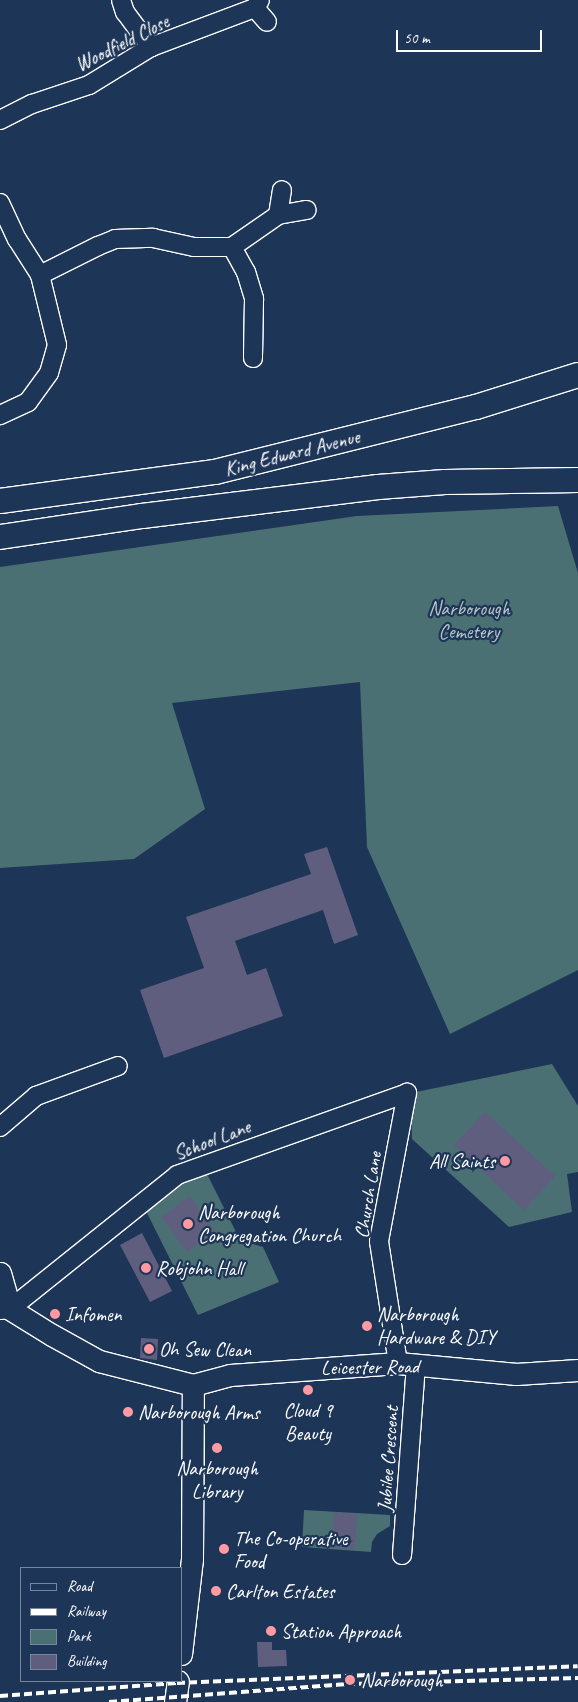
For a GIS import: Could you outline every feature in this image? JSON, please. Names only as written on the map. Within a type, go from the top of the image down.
[{"type":"main road","name":"King Edward Avenue","points":[[0,501],[215,472],[467,409],[578,375]]},
{"type":"main road","name":"King Edward Avenue","points":[[0,537],[142,516],[378,487],[445,482],[578,480]]},
{"type":"street","points":[[121,0],[126,12],[151,48]]},
{"type":"street","points":[[258,4],[267,22]]},
{"type":"street","name":"Woodfield Close","points":[[0,120],[32,104],[89,85],[151,48],[258,4]]},
{"type":"street","points":[[278,215],[282,190]]},
{"type":"street","points":[[0,415],[28,402],[49,374],[57,345],[40,275],[17,239],[1,207]]},
{"type":"street","points":[[40,275],[115,239],[153,238],[194,247],[232,247],[278,215],[307,210]]},
{"type":"street","points":[[232,247],[246,272],[254,299],[253,358]]},
{"type":"street","points":[[0,1127],[36,1096],[118,1066]]},
{"type":"street","name":"School Lane","points":[[5,1310],[177,1174],[407,1092]]},
{"type":"street","name":"Church Lane","points":[[407,1092],[379,1241],[407,1364]]},
{"type":"street","points":[[0,1273],[5,1310],[99,1361],[193,1384],[192,1559],[182,1645]]},
{"type":"street","name":"Leicester Road","points":[[193,1384],[230,1375],[407,1364],[516,1374],[578,1370]]},
{"type":"street","name":"Jubilee Crescent","points":[[402,1555],[407,1364]]},
{"type":"street","points":[[175,1702],[178,1682]]},
{"type":"green space","name":"Narborough Cemetery","points":[[558,506],[578,573],[578,970],[450,1034],[367,847],[360,682],[172,703],[205,809],[134,859],[0,868],[0,567],[357,516]]},
{"type":"green space","points":[[552,1064],[578,1106],[578,1172],[567,1174],[572,1212],[509,1227],[412,1139],[411,1105],[416,1092]]},
{"type":"green space","points":[[204,1168],[240,1240],[263,1247],[279,1282],[198,1315],[145,1209]]},
{"type":"green space","points":[[304,1510],[390,1515],[390,1526],[377,1534],[372,1542],[371,1552],[302,1547]]},
{"type":"building","points":[[327,847],[358,935],[334,944],[323,910],[235,941],[247,975],[266,968],[283,1016],[164,1058],[140,990],[204,968],[186,917],[311,874],[304,854]]},
{"type":"building","name":"All Saints","points":[[485,1112],[555,1176],[524,1210],[454,1145]]},
{"type":"building","name":"Narborough Congregation Church","points":[[190,1196],[215,1232],[187,1252],[161,1217]]},
{"type":"building","name":"Robjohn Hall","points":[[142,1233],[172,1291],[150,1302],[120,1245]]},
{"type":"building","name":"Oh Sew Clean","points":[[141,1338],[158,1339],[157,1360],[140,1358]]},
{"type":"building","points":[[334,1512],[357,1514],[355,1549],[331,1548]]},
{"type":"building","points":[[257,1642],[272,1642],[272,1650],[286,1650],[287,1666],[258,1667]]},
{"type":"railway","points":[[0,1696],[177,1683],[578,1666]]},
{"type":"railway","points":[[109,1702],[347,1684],[578,1678]]},
{"type":"place","name":"All Saints","points":[[505,1161]]},
{"type":"place","name":"Narborough Congregation Church","points":[[188,1224]]},
{"type":"place","name":"Robjohn Hall","points":[[146,1268]]},
{"type":"place","name":"Infomen","points":[[55,1314]]},
{"type":"place","name":"Narborough Hardware & DIY","points":[[367,1326]]},
{"type":"place","name":"Oh Sew Clean","points":[[149,1349]]},
{"type":"place","name":"Cloud 9 Beauty","points":[[308,1390]]},
{"type":"place","name":"Narborough Arms","points":[[128,1412]]},
{"type":"place","name":"Narborough Library","points":[[217,1448]]},
{"type":"place","name":"The Co-operative Food","points":[[224,1549]]},
{"type":"place","name":"Carlton Estates","points":[[216,1591]]},
{"type":"place","name":"Station Approach","points":[[271,1631]]},
{"type":"place","name":"Narborough","points":[[350,1680]]}]
